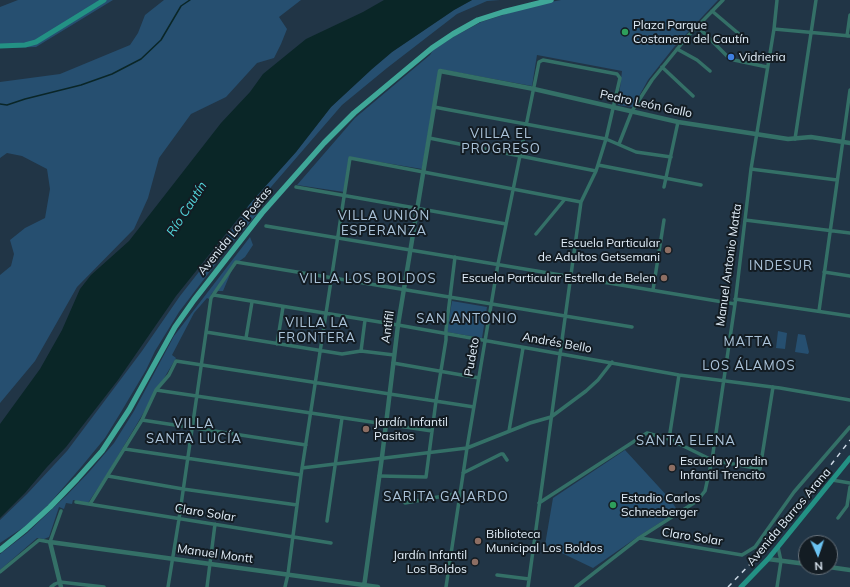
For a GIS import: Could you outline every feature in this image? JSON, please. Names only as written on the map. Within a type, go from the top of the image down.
[{"type":"main road","points":[[0,46],[33,43],[104,0]]},
{"type":"main road","name":"Avenida Los Poetas","points":[[0,550],[22,533],[50,507],[78,479],[102,450],[128,410],[175,327],[194,300],[262,213],[324,143],[354,113],[432,48],[453,34],[478,20],[551,0]]},
{"type":"main road","name":"Avenida Barros Arana","points":[[741,587],[768,559],[850,458]]},
{"type":"street","points":[[619,144],[632,112],[662,67],[697,26],[723,0]]},
{"type":"street","name":"Manuel Antonio Matta","points":[[576,587],[639,538],[694,503],[700,498],[706,487],[712,460],[735,302],[751,169],[774,29],[777,0]]},
{"type":"street","points":[[795,139],[816,0]]},
{"type":"street","points":[[712,11],[745,39]]},
{"type":"street","points":[[774,29],[849,36],[850,15]]},
{"type":"street","points":[[697,26],[729,58],[767,67]]},
{"type":"street","points":[[677,49],[697,60],[710,72]]},
{"type":"street","name":"Pudeto","points":[[446,587],[467,448],[498,264],[539,62],[543,60],[617,74],[620,78],[614,107]]},
{"type":"street","points":[[662,67],[693,96]]},
{"type":"street","name":"Pedro León Gallo","points":[[440,71],[534,89],[678,122],[788,140],[811,137],[850,143]]},
{"type":"street","name":"Antifil","points":[[364,586],[382,458],[398,326],[440,71]]},
{"type":"street","points":[[819,311],[837,180],[849,109],[850,90]]},
{"type":"street","points":[[434,107],[606,139],[636,152],[670,157]]},
{"type":"street","points":[[528,587],[581,202],[596,171],[614,107]]},
{"type":"street","points":[[664,187],[678,122]]},
{"type":"street","points":[[429,138],[596,171]]},
{"type":"street","points":[[285,587],[350,158],[581,202]]},
{"type":"street","points":[[598,165],[701,185]]},
{"type":"street","points":[[751,169],[837,180]]},
{"type":"street","points":[[296,187],[506,224]]},
{"type":"street","points":[[536,234],[565,199]]},
{"type":"street","points":[[653,290],[664,220]]},
{"type":"street","points":[[745,220],[850,233]]},
{"type":"street","points":[[266,226],[653,290],[850,316]]},
{"type":"street","points":[[379,476],[426,477],[446,340],[455,257]]},
{"type":"street","points":[[168,587],[184,489],[211,298],[233,264],[236,262],[632,327]]},
{"type":"street","points":[[824,272],[850,276]]},
{"type":"street","name":"Andrés Bello","points":[[214,295],[679,374],[773,387],[850,400]]},
{"type":"street","points":[[246,338],[252,302]]},
{"type":"street","points":[[277,344],[283,307]]},
{"type":"street","points":[[361,351],[364,320]]},
{"type":"street","points":[[206,332],[342,354],[361,351],[394,355]]},
{"type":"street","points":[[509,431],[523,348]]},
{"type":"street","points":[[90,504],[142,420],[156,390],[169,375],[176,361],[474,407]]},
{"type":"street","points":[[302,468],[467,448],[509,431],[551,417],[586,391],[598,380],[612,362]]},
{"type":"street","points":[[393,363],[479,378]]},
{"type":"street","points":[[669,439],[679,374]]},
{"type":"street","points":[[539,503],[647,433],[669,439],[712,460],[760,469],[773,387]]},
{"type":"street","points":[[156,390],[432,431]]},
{"type":"street","points":[[327,521],[342,418]]},
{"type":"street","points":[[142,420],[306,445]]},
{"type":"street","name":"Claro Solar","points":[[639,538],[742,555],[755,548],[794,492],[850,426]]},
{"type":"street","points":[[125,449],[301,475]]},
{"type":"street","points":[[463,473],[501,454],[504,455],[507,460]]},
{"type":"street","points":[[108,476],[184,489],[297,505]]},
{"type":"street","points":[[832,480],[850,483]]},
{"type":"street","points":[[838,518],[846,506],[850,487]]},
{"type":"street","points":[[405,503],[460,493]]},
{"type":"street","name":"Claro Solar","points":[[76,502],[331,543]]},
{"type":"street","points":[[60,584],[50,542],[61,511]]},
{"type":"street","points":[[207,587],[215,524]]},
{"type":"street","points":[[0,572],[39,540],[50,542]]},
{"type":"street","name":"Manuel Montt","points":[[50,542],[378,587]]},
{"type":"street","points":[[776,587],[781,561],[778,547]]},
{"type":"street","points":[[768,559],[798,563]]},
{"type":"street","points":[[838,568],[850,570]]},
{"type":"street","points":[[497,575],[529,579]]},
{"type":"street","points":[[51,587],[55,584],[104,587]]},
{"type":"shaded area","points":[[18,0],[113,0],[36,47],[0,48],[0,7]]},
{"type":"shaded area","points":[[164,0],[301,0],[279,17],[287,29],[274,58],[257,63],[226,97],[191,114],[159,158],[148,198],[134,229],[77,287],[35,361],[0,403],[0,275],[11,266],[14,254],[10,240],[25,228],[45,218],[50,189],[47,169],[22,156],[7,153],[0,158],[0,82],[60,74],[130,45],[138,33],[145,15]]},
{"type":"shaded area","points":[[472,0],[500,0],[487,1],[457,14],[342,105],[265,194],[250,208],[257,214],[227,249],[179,312],[105,438],[49,504],[27,525],[0,543],[0,520],[27,494],[67,451],[142,351],[180,296],[249,208],[247,207],[296,152],[331,107],[392,52],[454,10]]},
{"type":"shaded area","points":[[561,0],[718,0],[674,47],[648,80],[633,107],[618,105],[622,71],[537,55],[532,86],[439,69],[422,169],[349,157],[344,192],[297,185],[355,118],[430,55],[433,50],[481,22],[534,5]]},
{"type":"shaded area","points":[[250,237],[253,245],[245,257],[234,265],[223,291],[216,291],[212,293],[209,299],[207,298],[194,313],[172,355],[176,358],[106,476],[88,503],[73,500],[72,504],[66,503],[64,509],[59,507],[49,537],[44,539],[37,538],[0,570],[0,554],[27,533],[67,495],[114,443],[134,411],[174,336]]},
{"type":"shaded area","points":[[452,301],[487,307],[482,338],[447,332]]},
{"type":"shaded area","points":[[778,331],[787,333],[785,349],[776,348]]},
{"type":"shaded area","points":[[798,334],[805,335],[809,352],[808,354],[795,352]]},
{"type":"shaded area","name":"Estadio Carlos Schneeberger","points":[[625,450],[669,498],[678,511],[593,568],[545,545],[553,498]]},
{"type":"water","name":"Río Cautín","points":[[384,0],[472,0],[454,10],[392,52],[331,107],[296,152],[253,200],[176,296],[118,380],[66,447],[25,493],[0,518],[0,424],[40,369],[62,330],[80,289],[91,275],[129,241],[221,123],[250,92],[263,74],[306,39],[363,12]]},
{"type":"waterway","points":[[0,104],[7,105],[81,85],[112,74],[141,59],[161,40],[181,6],[190,0]]},
{"type":"railway","points":[[728,587],[757,557],[801,504],[850,440]]},
{"type":"place","name":"Plaza Parque Costanera del Cautín","points":[[625,32]]},
{"type":"place","name":"Vidrieria","points":[[731,57]]},
{"type":"place","name":"Escuela Particular de Adultos Getsemani","points":[[668,250]]},
{"type":"place","name":"Escuela Particular Estrella de Belen","points":[[664,278]]},
{"type":"place","name":"Jardín Infantil Pasitos","points":[[366,429]]},
{"type":"place","name":"Escuela y Jardin Infantil Trencito","points":[[672,468]]},
{"type":"place","name":"Estadio Carlos Schneeberger","points":[[613,505]]},
{"type":"place","name":"Biblioteca Municipal Los Boldos","points":[[478,541]]},
{"type":"place","name":"Jardín Infantil Los Boldos","points":[[475,562]]},
{"type":"district","name":"VILLA EL PROGRESO","points":[[501,142]]},
{"type":"district","name":"VILLA UNIÓN ESPERANZA","points":[[384,224]]},
{"type":"district","name":"INDESUR","points":[[781,266]]},
{"type":"district","name":"VILLA LOS BOLDOS","points":[[368,279]]},
{"type":"district","name":"SAN ANTONIO","points":[[467,319]]},
{"type":"district","name":"VILLA LA FRONTERA","points":[[317,330]]},
{"type":"district","name":"MATTA","points":[[748,342]]},
{"type":"district","name":"LOS ÁLAMOS","points":[[749,366]]},
{"type":"district","name":"VILLA SANTA LUCÍA","points":[[194,432]]},
{"type":"district","name":"SANTA ELENA","points":[[686,441]]},
{"type":"district","name":"SARITA GAJARDO","points":[[446,497]]}]
